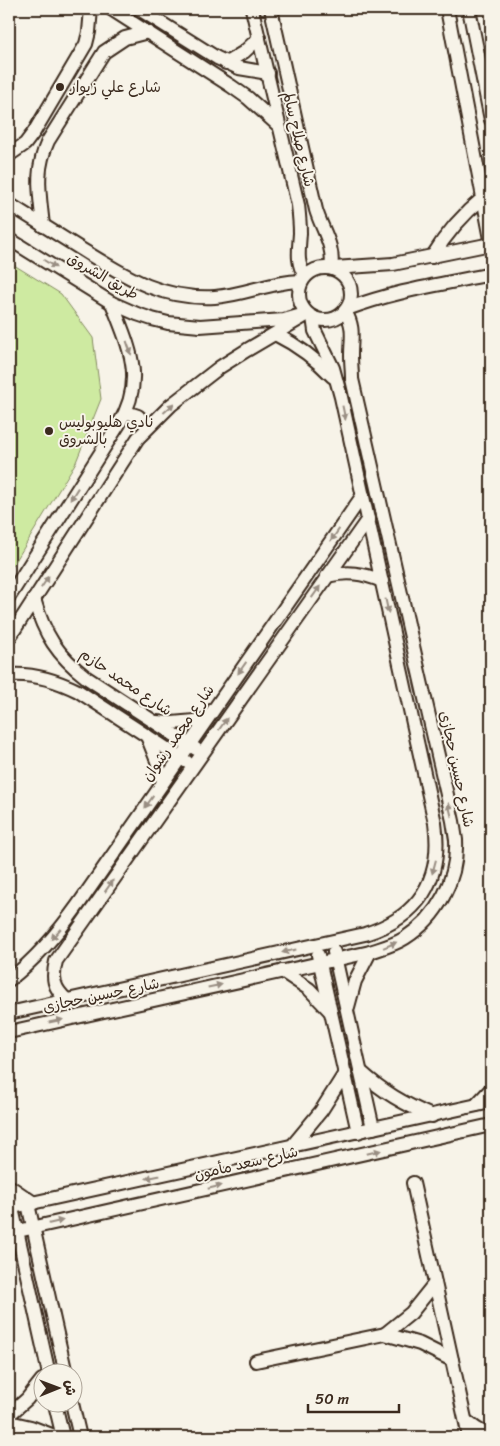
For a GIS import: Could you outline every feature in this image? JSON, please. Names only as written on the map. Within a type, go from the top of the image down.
[{"type":"street","points":[[9,156],[25,144],[34,132],[86,44],[89,32],[90,9]]},
{"type":"street","points":[[111,9],[237,90],[279,126]]},
{"type":"street","points":[[139,9],[226,63],[240,68],[268,73]]},
{"type":"street","name":"شارع صلاح سالم","points":[[252,9],[299,215],[300,236],[298,254],[304,279]]},
{"type":"street","name":"شارع صلاح سالم","points":[[271,9],[316,210],[332,251],[333,268]]},
{"type":"street","points":[[491,120],[470,9],[448,12],[491,239]]},
{"type":"street","points":[[43,226],[38,179],[43,153],[48,141],[104,52],[125,38],[148,32]]},
{"type":"street","points":[[226,63],[244,52],[259,38]]},
{"type":"street","points":[[432,257],[460,218],[483,198]]},
{"type":"street","name":"طريق الشروق","points":[[9,204],[125,276],[146,286],[168,292],[214,297],[238,294],[281,282],[304,279]]},
{"type":"street","name":"طريق الشروق","points":[[9,239],[112,302],[152,319],[188,325],[216,325],[284,320],[309,315]]},
{"type":"street","points":[[491,244],[432,257],[374,266],[317,268],[304,279],[299,289],[299,298],[309,315],[330,320],[346,310],[373,300],[491,274]]},
{"type":"street","points":[[333,268],[341,272],[347,278],[350,285],[351,301],[346,310]]},
{"type":"street","points":[[9,596],[126,412],[132,391],[134,370],[112,302]]},
{"type":"street","name":"شارع حسين حجازى","points":[[9,1032],[388,947],[405,938],[420,926],[434,912],[444,896],[451,878],[455,859],[456,840],[453,821],[352,380],[352,329],[346,310]]},
{"type":"street","points":[[9,638],[138,438],[148,427],[220,367],[309,315]]},
{"type":"street","name":"شارع حسين حجازى","points":[[9,1013],[332,942],[383,929],[398,920],[412,908],[424,894],[432,877],[438,841],[435,823],[337,380],[317,338],[309,315]]},
{"type":"street","points":[[275,334],[289,341],[314,359],[337,380]]},
{"type":"street","points":[[126,412],[138,416],[148,427]]},
{"type":"street","name":"شارع محمد رشوان","points":[[9,980],[40,952],[60,929],[362,495]]},
{"type":"street","points":[[68,1000],[56,988],[54,971],[56,961],[327,576],[367,515],[381,507]]},
{"type":"street","points":[[327,576],[340,573],[354,573],[382,581]]},
{"type":"street","name":"شارع محمد حازم","points":[[34,599],[39,618],[47,635],[58,652],[71,666],[203,753]]},
{"type":"street","points":[[9,675],[41,676],[60,682],[78,691],[194,766]]},
{"type":"street","points":[[155,722],[172,723],[206,720]]},
{"type":"street","points":[[147,736],[163,782]]},
{"type":"street","points":[[332,942],[373,1128]]},
{"type":"street","points":[[316,945],[358,1132]]},
{"type":"street","points":[[347,1012],[355,981],[370,952]]},
{"type":"street","points":[[282,971],[309,989],[331,1012]]},
{"type":"street","points":[[360,1071],[394,1098],[432,1116]]},
{"type":"street","points":[[292,1146],[321,1111],[345,1073]]},
{"type":"street","points":[[476,1106],[491,1089]]},
{"type":"street","name":"شارع سعد مأمون","points":[[10,1208],[491,1102]]},
{"type":"street","name":"شارع سعد مأمون","points":[[13,1232],[491,1125]]},
{"type":"street","points":[[413,1183],[469,1437]]},
{"type":"street","points":[[9,1186],[31,1203],[33,1227],[64,1364]]},
{"type":"street","points":[[10,1208],[13,1232],[44,1364]]},
{"type":"street","points":[[386,1334],[411,1313],[435,1283]]},
{"type":"street","points":[[256,1361],[386,1334],[420,1344],[452,1360]]},
{"type":"street","points":[[9,1414],[32,1394]]},
{"type":"street","points":[[57,1414],[63,1437]]},
{"type":"street","points":[[74,1414],[78,1437]]},
{"type":"street","points":[[466,1421],[491,1437]]},
{"type":"street","points":[[9,1422],[31,1427],[57,1437]]},
{"type":"green space","name":"نادي هليوبوليس بالشروق","points":[[9,262],[61,294],[93,338],[101,399],[76,462],[9,572]]},
{"type":"place","name":"شارع علي زيوار","points":[[60,87]]},
{"type":"place","name":"نادي هليوبوليس بالشروق","points":[[49,431]]}]
